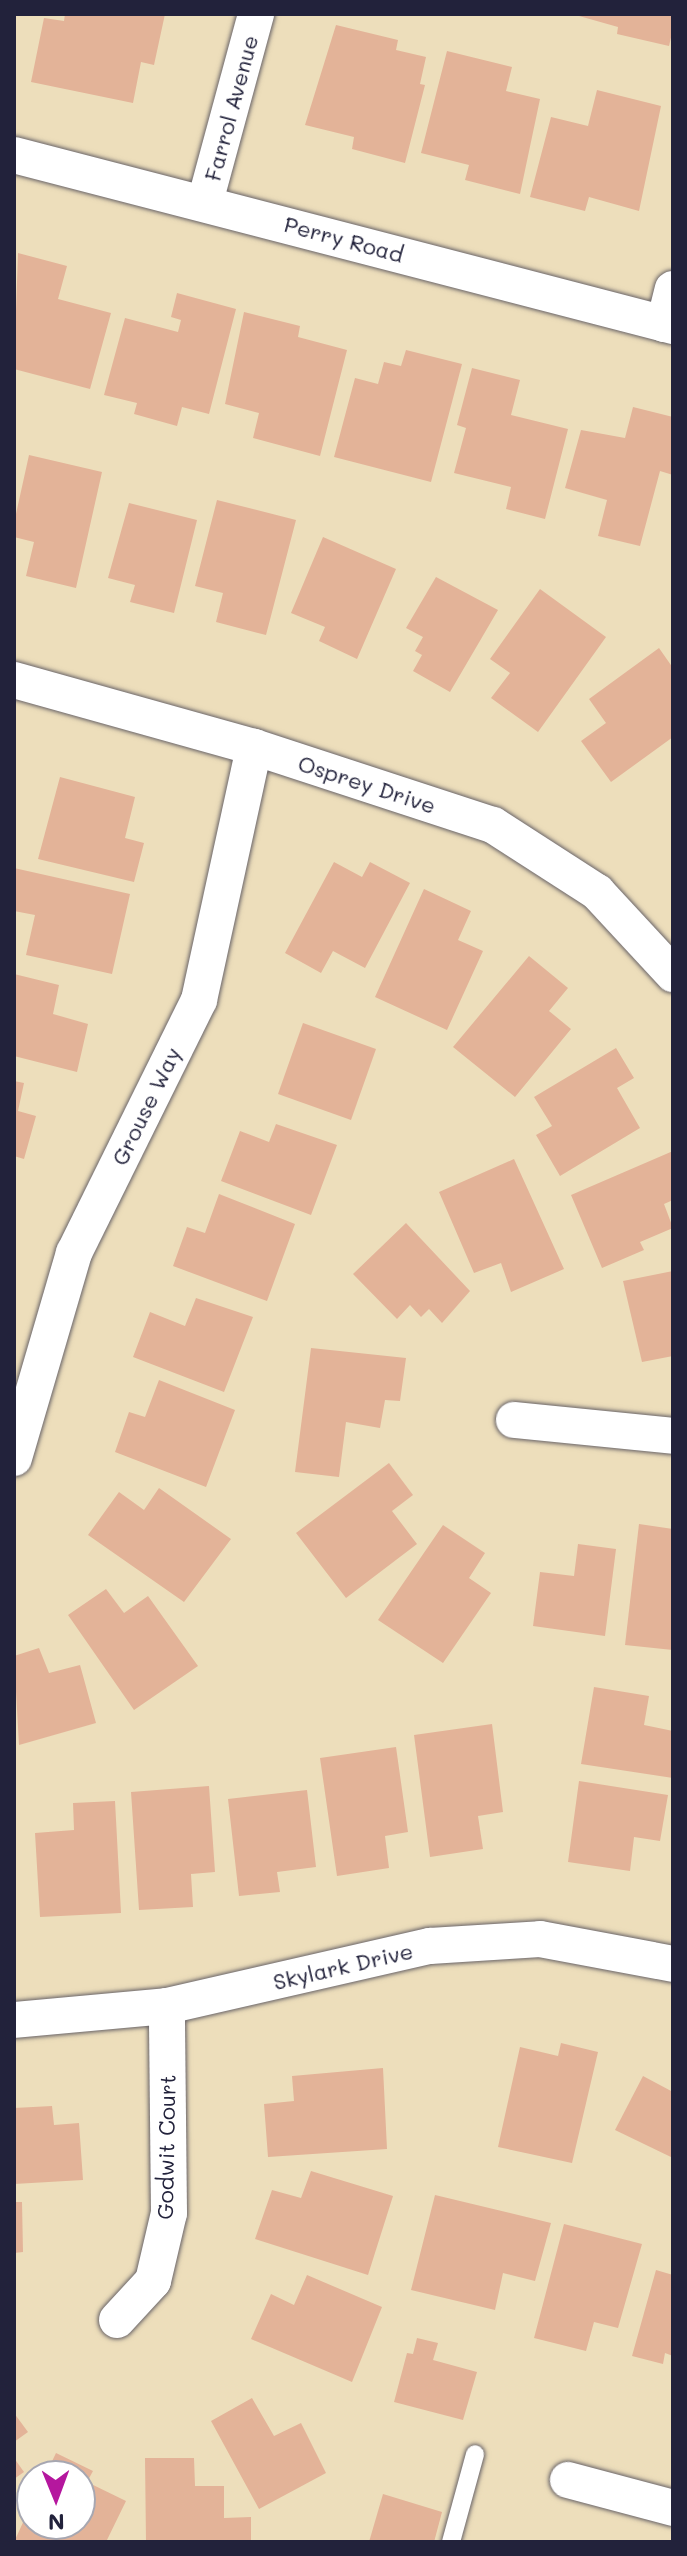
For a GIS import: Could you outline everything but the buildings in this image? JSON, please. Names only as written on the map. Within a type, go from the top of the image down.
[{"type":"street","name":"Farrol Avenue","points":[[205,202],[256,14]]},
{"type":"street","name":"Perry Road","points":[[14,155],[205,202],[669,325]]},
{"type":"street","points":[[669,325],[673,289]]},
{"type":"street","name":"Osprey Drive","points":[[14,680],[254,747],[493,825],[597,892],[673,974]]},
{"type":"street","name":"Grouse Way","points":[[14,1458],[74,1253],[199,1000],[254,747]]},
{"type":"street","points":[[514,1420],[673,1436]]},
{"type":"street","name":"Skylark Drive","points":[[14,2020],[167,2006],[430,1946],[540,1939],[673,1964]]},
{"type":"street","name":"Godwit Court","points":[[117,2320],[153,2281],[169,2213],[167,2006]]},
{"type":"street","points":[[568,2480],[673,2508]]},
{"type":"lane","points":[[451,2542],[475,2454]]}]
